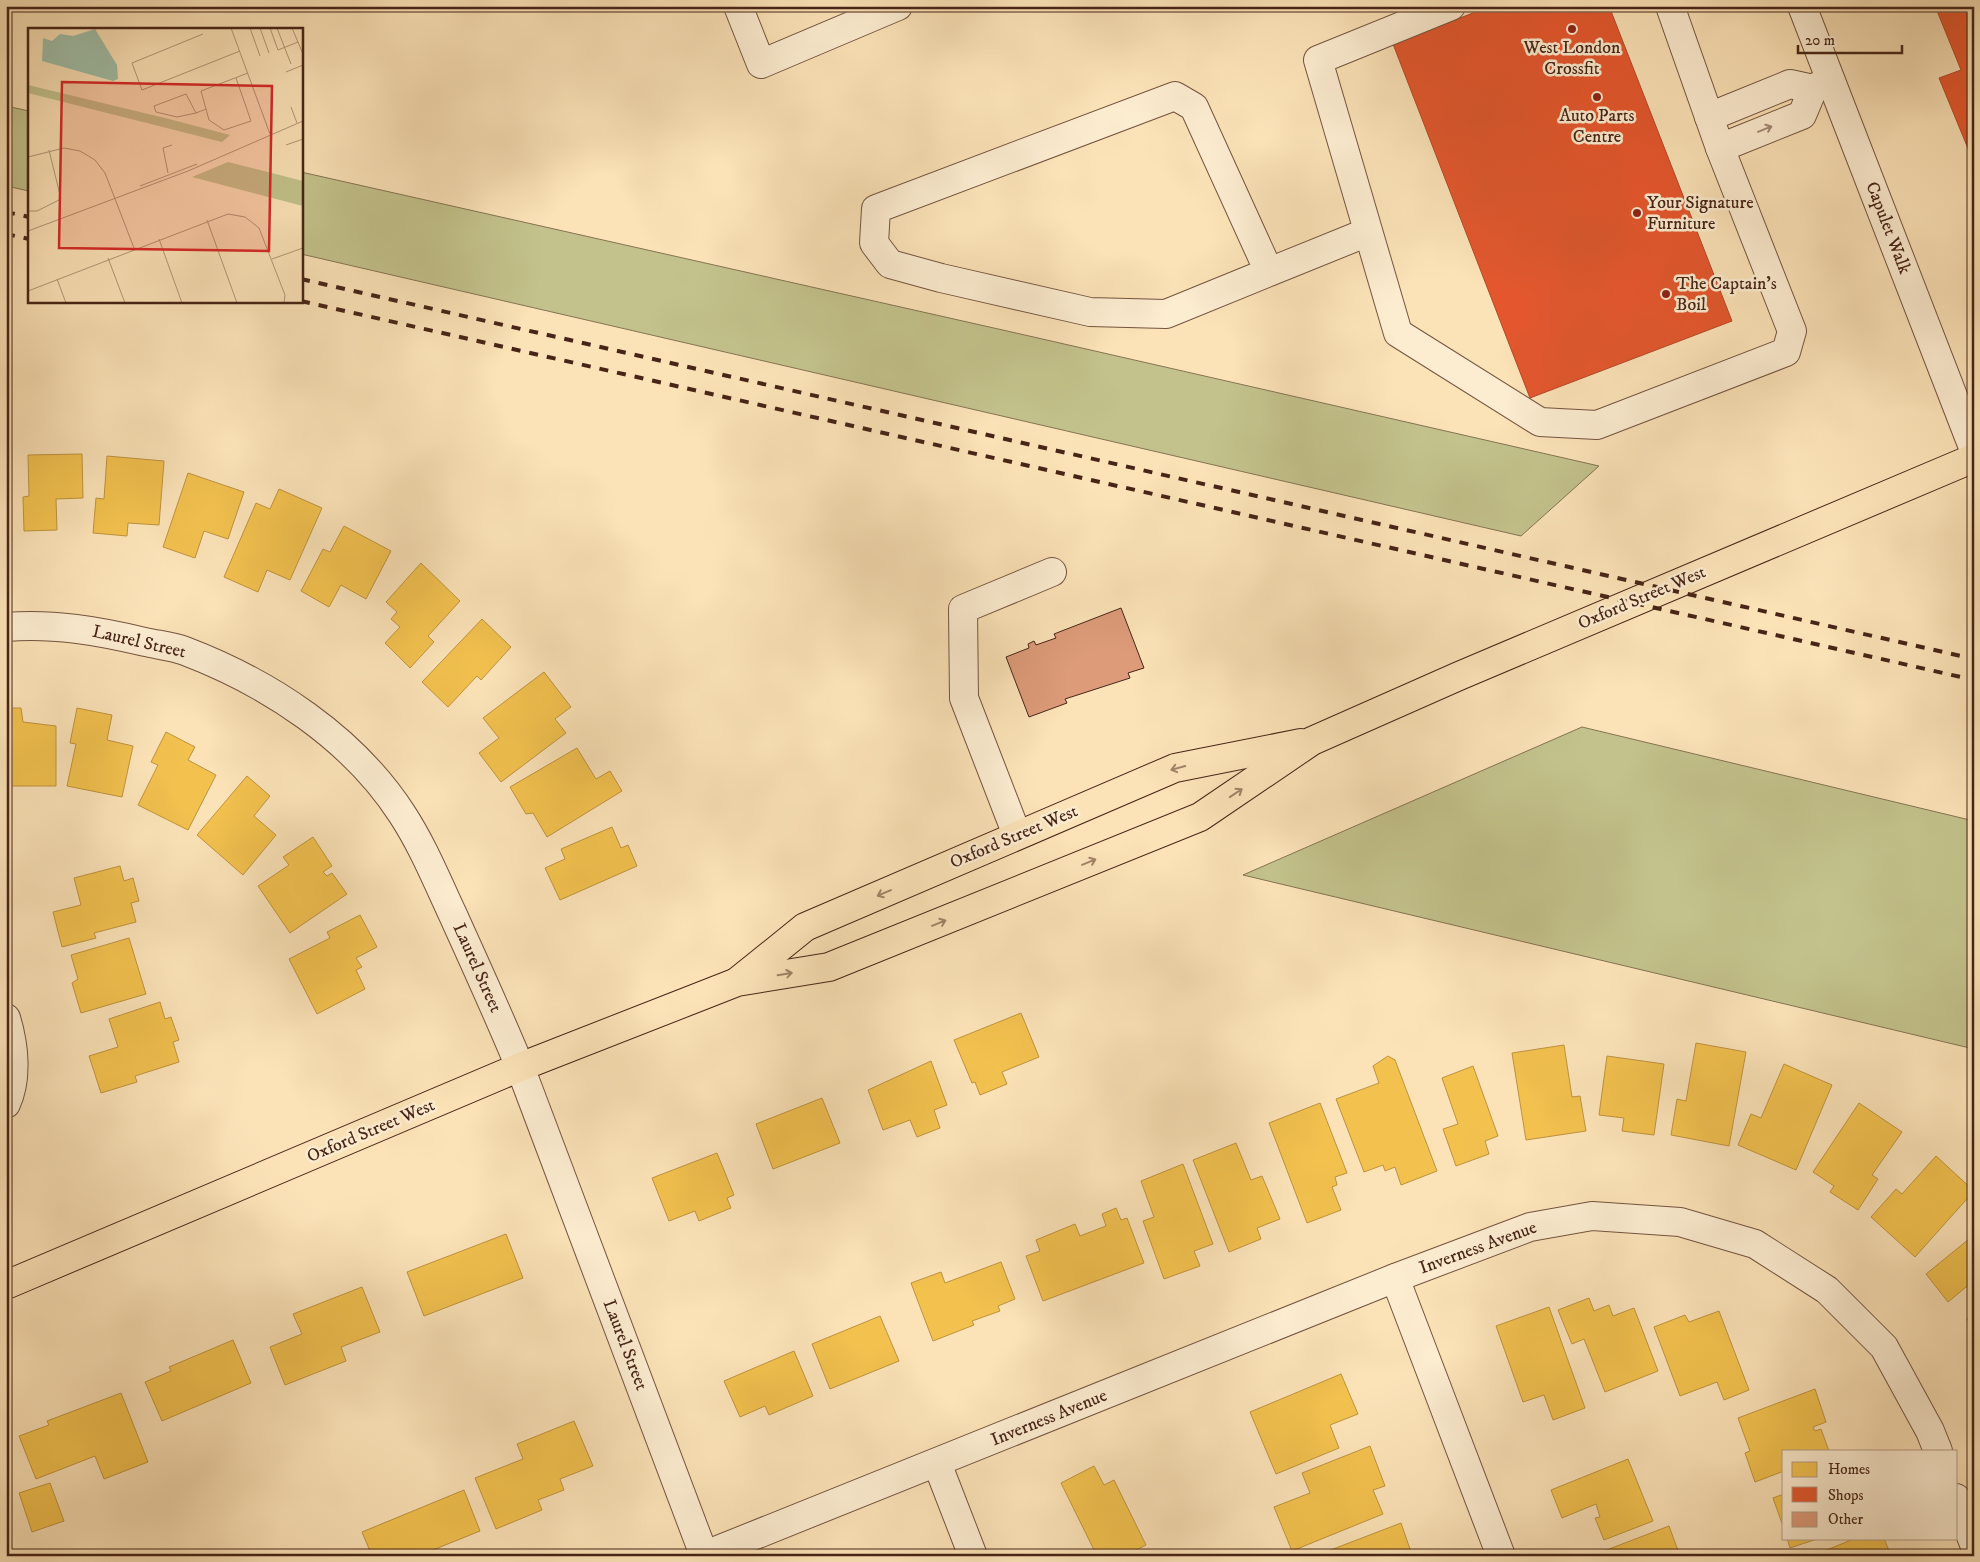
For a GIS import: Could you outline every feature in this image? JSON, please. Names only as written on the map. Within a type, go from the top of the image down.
[{"type":"main road","name":"Oxford Street West","points":[[6,1285],[520,1067],[737,982],[829,967],[1200,817],[1312,741],[1459,676],[1974,458]]},
{"type":"main road","name":"Oxford Street West","points":[[737,982],[805,927],[1176,768],[1312,741]]},
{"type":"street","points":[[738,6],[761,64],[898,6]]},
{"type":"street","points":[[1451,6],[1318,60],[1398,334],[1540,422],[1597,425],[1786,352],[1792,331],[1720,148],[1670,6]]},
{"type":"street","name":"Capulet Walk","points":[[1802,6],[1822,84],[1974,450]]},
{"type":"street","points":[[1709,117],[1790,84],[1822,84]]},
{"type":"street","points":[[1720,148],[1802,115],[1822,84]]},
{"type":"street","points":[[1269,272],[1194,107],[1175,96],[876,209],[874,243],[890,264],[941,278],[1090,312],[1166,314],[1368,232]]},
{"type":"street","points":[[1017,835],[964,698],[963,609],[1052,572]]},
{"type":"street","name":"Laurel Street","points":[[6,627],[30,625],[101,631],[184,651],[257,684],[291,704],[322,727],[350,752],[374,778],[401,813],[422,847],[489,993],[520,1067],[703,1556]]},
{"type":"street","points":[[6,1018],[11,1034],[13,1070],[6,1104]]},
{"type":"street","name":"Inverness Avenue","points":[[703,1556],[1395,1278],[1530,1228],[1592,1216],[1680,1222],[1755,1244],[1827,1290],[1884,1347],[1930,1430],[1938,1450]]},
{"type":"street","points":[[1395,1278],[1501,1556]]},
{"type":"street","points":[[937,1463],[973,1556]]},
{"type":"street","points":[[1958,1503],[1974,1544]]},
{"type":"shaded area","points":[[6,106],[28,111],[28,191],[6,186]]},
{"type":"shaded area","points":[[302,172],[1599,466],[1521,536],[302,254]]},
{"type":"shaded area","points":[[1582,727],[1974,821],[1974,1049],[1243,875]]},
{"type":"building: Homes","points":[[82,454],[83,498],[56,499],[57,530],[24,531],[23,497],[29,496],[28,455]]},
{"type":"building: Homes","points":[[107,456],[164,461],[159,525],[128,523],[127,536],[93,533],[96,498],[104,499]]},
{"type":"building: Homes","points":[[188,473],[244,492],[228,539],[204,531],[195,558],[163,547]]},
{"type":"building: Homes","points":[[6,480],[12,541],[6,541]]},
{"type":"building: Homes","points":[[279,489],[322,508],[290,580],[267,570],[258,592],[224,577],[256,503],[270,509]]},
{"type":"building: Homes","points":[[344,526],[391,551],[366,599],[341,585],[329,607],[301,591],[323,549],[330,552]]},
{"type":"building: Homes","points":[[421,563],[460,601],[428,636],[434,642],[410,668],[385,643],[400,627],[391,619],[397,612],[386,602]]},
{"type":"building: Homes","points":[[482,619],[511,647],[481,680],[477,676],[448,707],[422,682]]},
{"type":"building: Homes","points":[[544,672],[571,707],[555,719],[566,733],[501,782],[479,753],[499,738],[483,718]]},
{"type":"building: Homes","points":[[6,708],[21,708],[23,722],[56,726],[56,786],[6,786]]},
{"type":"building: Homes","points":[[77,708],[112,715],[107,740],[133,746],[122,797],[67,786],[76,744],[70,743]]},
{"type":"building: Homes","points":[[166,732],[195,747],[188,760],[216,775],[188,830],[138,805],[158,765],[151,762]]},
{"type":"building: Homes","points":[[577,748],[596,779],[610,771],[622,791],[547,837],[533,813],[526,814],[510,787]]},
{"type":"building: Homes","points":[[247,776],[270,796],[254,816],[276,835],[243,875],[197,835]]},
{"type":"building: Homes","points":[[612,827],[621,848],[628,845],[637,866],[560,900],[545,868],[565,859],[561,849]]},
{"type":"building: Homes","points":[[313,837],[332,866],[323,872],[327,876],[332,873],[347,894],[290,933],[258,886],[289,865],[283,857]]},
{"type":"building: Homes","points":[[120,866],[124,881],[133,878],[139,901],[131,903],[136,922],[94,933],[96,938],[62,947],[53,912],[81,905],[74,878]]},
{"type":"building: Homes","points":[[360,915],[377,947],[356,958],[362,967],[356,970],[365,989],[317,1014],[289,959],[330,938],[327,932]]},
{"type":"building: Homes","points":[[129,938],[146,994],[81,1013],[72,983],[78,979],[71,955]]},
{"type":"building: Homes","points":[[160,1002],[165,1019],[171,1017],[179,1040],[173,1042],[179,1062],[135,1076],[137,1082],[101,1093],[89,1056],[118,1047],[109,1019]]},
{"type":"building: Homes","points":[[1021,1013],[1039,1057],[1002,1072],[1007,1084],[980,1095],[975,1082],[972,1083],[954,1040]]},
{"type":"building: Homes","points":[[1696,1043],[1746,1052],[1729,1146],[1671,1135],[1677,1099],[1686,1101]]},
{"type":"building: Homes","points":[[1564,1045],[1572,1097],[1580,1096],[1586,1131],[1526,1140],[1512,1053]]},
{"type":"building: Homes","points":[[1388,1056],[1395,1060],[1437,1171],[1401,1185],[1395,1167],[1385,1171],[1383,1165],[1364,1172],[1336,1099],[1379,1083],[1373,1066]]},
{"type":"building: Homes","points":[[1607,1056],[1664,1064],[1654,1135],[1622,1131],[1624,1118],[1599,1115]]},
{"type":"building: Homes","points":[[931,1061],[947,1105],[934,1110],[940,1128],[917,1137],[910,1120],[883,1130],[868,1090]]},
{"type":"building: Homes","points":[[1784,1064],[1832,1085],[1796,1170],[1738,1145],[1751,1114],[1761,1118]]},
{"type":"building: Homes","points":[[1473,1066],[1498,1136],[1485,1141],[1489,1154],[1456,1166],[1443,1129],[1458,1124],[1442,1078]]},
{"type":"building: Homes","points":[[822,1098],[840,1143],[773,1169],[756,1124]]},
{"type":"building: Homes","points":[[1320,1103],[1347,1173],[1335,1177],[1337,1185],[1332,1187],[1341,1210],[1307,1223],[1269,1123]]},
{"type":"building: Homes","points":[[1859,1103],[1902,1132],[1872,1175],[1878,1179],[1858,1210],[1830,1192],[1834,1186],[1813,1172]]},
{"type":"building: Homes","points":[[1236,1143],[1251,1180],[1262,1176],[1280,1219],[1257,1228],[1261,1239],[1229,1252],[1193,1160]]},
{"type":"building: Homes","points":[[717,1153],[734,1195],[727,1198],[731,1208],[699,1221],[695,1211],[669,1221],[652,1178]]},
{"type":"building: Homes","points":[[1936,1156],[1974,1191],[1915,1257],[1871,1217],[1896,1189],[1902,1194]]},
{"type":"building: Homes","points":[[1183,1164],[1213,1244],[1194,1251],[1200,1266],[1164,1279],[1143,1221],[1154,1217],[1141,1181]]},
{"type":"building: Homes","points":[[1116,1208],[1121,1220],[1127,1218],[1144,1263],[1043,1301],[1026,1256],[1040,1251],[1036,1240],[1075,1224],[1080,1236],[1106,1226],[1102,1214]]},
{"type":"building: Homes","points":[[506,1234],[523,1278],[424,1316],[407,1272]]},
{"type":"building: Homes","points":[[1974,1235],[1974,1286],[1971,1283],[1948,1302],[1926,1274]]},
{"type":"building: Homes","points":[[1001,1262],[1015,1299],[998,1306],[1000,1311],[972,1321],[974,1325],[933,1341],[911,1283],[941,1272],[945,1283]]},
{"type":"building: Homes","points":[[362,1287],[380,1332],[341,1347],[346,1361],[285,1385],[270,1347],[302,1334],[293,1314]]},
{"type":"building: Homes","points":[[1589,1298],[1594,1311],[1609,1305],[1613,1316],[1634,1308],[1658,1371],[1605,1392],[1584,1339],[1572,1344],[1558,1310]]},
{"type":"building: Homes","points":[[1549,1307],[1585,1408],[1553,1420],[1544,1395],[1523,1402],[1496,1326]]},
{"type":"building: Homes","points":[[1719,1311],[1749,1390],[1724,1400],[1717,1382],[1680,1396],[1654,1327],[1685,1315],[1689,1322]]},
{"type":"building: Homes","points":[[1974,1315],[1974,1331],[1967,1319]]},
{"type":"building: Homes","points":[[880,1316],[899,1361],[830,1389],[812,1344]]},
{"type":"building: Homes","points":[[233,1340],[251,1383],[162,1421],[145,1382],[171,1371],[169,1367]]},
{"type":"building: Homes","points":[[794,1351],[813,1396],[769,1415],[765,1406],[740,1417],[724,1381]]},
{"type":"building: Homes","points":[[1341,1374],[1358,1414],[1330,1425],[1339,1448],[1276,1474],[1250,1412]]},
{"type":"building: Homes","points":[[1815,1389],[1826,1422],[1813,1427],[1815,1431],[1821,1429],[1829,1450],[1782,1450],[1782,1472],[1755,1482],[1745,1453],[1750,1451],[1738,1418]]},
{"type":"building: Homes","points":[[121,1393],[148,1462],[104,1479],[95,1456],[36,1479],[19,1436],[49,1425],[47,1421]]},
{"type":"building: Homes","points":[[574,1421],[593,1466],[560,1479],[564,1490],[538,1500],[542,1510],[496,1529],[475,1478],[523,1459],[517,1444]]},
{"type":"building: Homes","points":[[1370,1446],[1385,1486],[1373,1490],[1383,1514],[1292,1551],[1274,1507],[1310,1493],[1302,1473]]},
{"type":"building: Homes","points":[[1628,1459],[1653,1521],[1604,1540],[1595,1518],[1600,1517],[1596,1504],[1562,1518],[1551,1490]]},
{"type":"building: Homes","points":[[1094,1466],[1104,1485],[1114,1480],[1146,1545],[1124,1556],[1097,1556],[1061,1483]]},
{"type":"building: Homes","points":[[50,1483],[64,1521],[32,1532],[19,1493]]},
{"type":"building: Homes","points":[[464,1490],[480,1531],[418,1556],[372,1556],[362,1532]]},
{"type":"building: Homes","points":[[1782,1495],[1782,1523],[1773,1498]]},
{"type":"building: Homes","points":[[1401,1523],[1411,1552],[1400,1556],[1330,1556],[1328,1551]]},
{"type":"building: Homes","points":[[1669,1526],[1680,1556],[1591,1556]]},
{"type":"building: Homes","points":[[1788,1540],[1814,1540],[1790,1548]]},
{"type":"building: Homes","points":[[1851,1540],[1885,1540],[1891,1556],[1812,1556]]},
{"type":"building: Shops","points":[[1491,6],[1609,6],[1732,321],[1530,398],[1393,44]]},
{"type":"building: Shops","points":[[1935,6],[1974,6],[1974,163],[1939,78],[1961,70]]},
{"type":"building: Other","points":[[1121,608],[1144,668],[1128,673],[1130,678],[1065,699],[1067,703],[1029,717],[1006,657],[1029,648],[1028,644],[1034,641],[1036,645],[1056,638],[1054,634]]},
{"type":"railway","points":[[6,212],[28,217]]},
{"type":"railway","points":[[6,234],[28,239]]},
{"type":"railway","points":[[302,279],[1974,659]]},
{"type":"railway","points":[[302,301],[1974,680]]},
{"type":"place","name":"West London Crossfit","points":[[1572,29]]},
{"type":"place","name":"Auto Parts Centre","points":[[1597,97]]},
{"type":"place","name":"Your Signature Furniture","points":[[1637,213]]},
{"type":"place","name":"The Captain's Boil","points":[[1666,294]]}]
